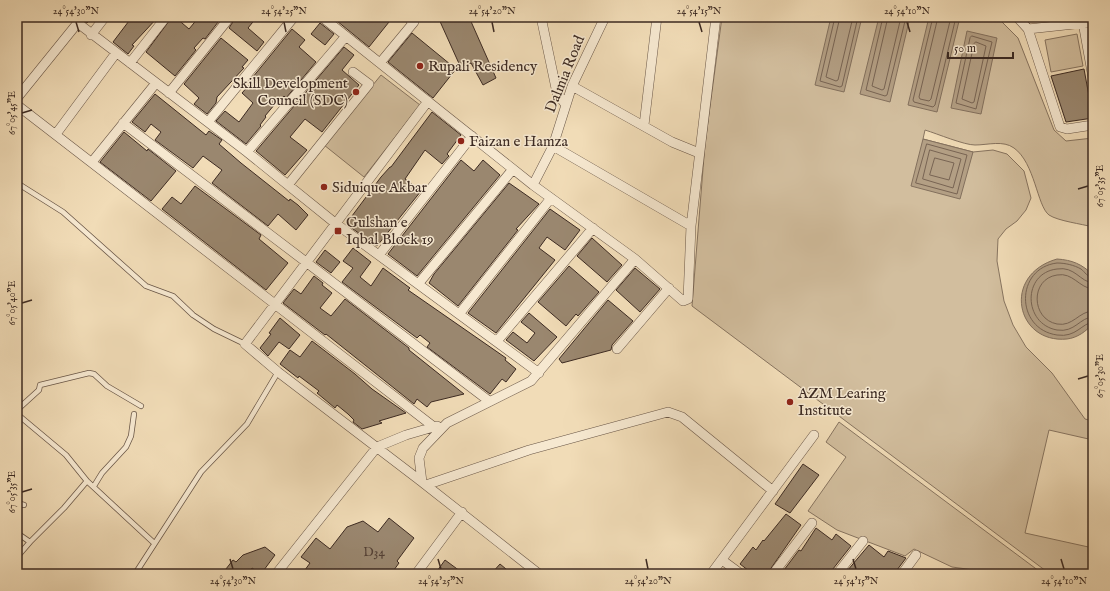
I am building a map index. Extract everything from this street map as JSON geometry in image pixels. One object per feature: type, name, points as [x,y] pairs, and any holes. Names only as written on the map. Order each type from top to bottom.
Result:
[{"type":"street","points":[[91,34],[105,17]]},
{"type":"street","points":[[130,63],[166,17]]},
{"type":"street","points":[[169,93],[230,17]]},
{"type":"street","points":[[208,122],[294,17]]},
{"type":"street","points":[[322,17],[532,185],[635,259],[683,301],[688,299],[691,226],[716,17]]},
{"type":"street","points":[[380,63],[414,22],[407,17]]},
{"type":"street","points":[[541,17],[557,93],[566,105]]},
{"type":"street","name":"Dalmia Road","points":[[532,185],[553,146],[572,86],[605,17]]},
{"type":"street","points":[[644,125],[657,17]]},
{"type":"street","points":[[1017,17],[1028,29],[1060,127],[1067,129],[1093,125]]},
{"type":"street","points":[[1028,29],[1082,20],[1093,22]]},
{"type":"street","points":[[1082,20],[1093,78]]},
{"type":"street","points":[[17,98],[76,25],[79,24],[247,152],[335,223],[460,313],[539,373]]},
{"type":"street","points":[[247,152],[346,36]]},
{"type":"street","points":[[56,134],[116,53]]},
{"type":"street","points":[[288,185],[369,84],[353,72]]},
{"type":"street","points":[[92,162],[156,83]]},
{"type":"street","points":[[572,86],[672,142],[699,153]]},
{"type":"street","points":[[428,101],[245,344],[278,372],[462,512],[539,574]]},
{"type":"street","points":[[17,105],[434,426]]},
{"type":"street","points":[[123,123],[489,401]]},
{"type":"street","points":[[379,255],[472,136]]},
{"type":"street","points":[[553,146],[691,226]]},
{"type":"street","points":[[419,283],[513,169]]},
{"type":"street","points":[[460,313],[551,198]]},
{"type":"street","points":[[497,341],[593,228]]},
{"type":"street","points":[[276,574],[377,447],[406,435],[448,423],[531,381],[635,259]]},
{"type":"street","points":[[617,349],[668,288]]},
{"type":"street","points":[[424,483],[529,450],[668,412],[682,417],[773,491]]},
{"type":"street","points":[[424,483],[419,458],[423,448],[448,423]]},
{"type":"street","points":[[711,574],[814,435]]},
{"type":"street","points":[[416,574],[462,512]]},
{"type":"street","points":[[773,574],[812,523]]},
{"type":"street","points":[[837,574],[863,541]]},
{"type":"street","points":[[902,574],[916,555]]},
{"type":"street","points":[[722,560],[741,574]]},
{"type":"lane","points":[[17,183],[63,212],[146,286],[173,296],[193,315],[214,329],[245,344]]},
{"type":"lane","points":[[135,574],[201,472],[247,424],[278,372]]},
{"type":"lane","points":[[17,410],[39,390],[40,385],[89,373],[94,374],[107,386],[141,406]]},
{"type":"lane","points":[[17,414],[66,455],[87,481],[154,543]]},
{"type":"lane","points":[[94,486],[102,473],[126,447],[131,436],[134,414]]},
{"type":"lane","points":[[17,557],[64,508],[87,481]]},
{"type":"lane","points":[[17,503],[24,505]]},
{"type":"lane","points":[[17,534],[30,542]]},
{"type":"shaded area","points":[[722,17],[997,17],[1018,38],[1054,130],[1066,141],[1093,138],[1093,227],[1064,221],[1049,215],[1041,203],[1027,164],[1014,148],[1005,144],[970,145],[925,130],[923,139],[973,152],[993,150],[1007,154],[1024,171],[1031,198],[1026,210],[998,239],[997,261],[1004,301],[1013,325],[1026,347],[1052,373],[1085,419],[1093,421],[1093,440],[1049,430],[1025,533],[1093,548],[1093,574],[1050,574],[692,306],[705,144]]},
{"type":"shaded area","points":[[1077,34],[1083,66],[1051,72],[1045,40]]},
{"type":"shaded area","points":[[381,75],[420,105],[364,177],[324,145]]},
{"type":"shaded area","points":[[839,422],[1043,574],[1003,574],[952,567],[914,549],[905,556],[837,530],[808,511],[846,457],[826,442]]},
{"type":"water","points":[[831,17],[862,17],[844,92],[815,85]]},
{"type":"water","points":[[879,17],[910,17],[890,102],[860,94]]},
{"type":"water","points":[[929,17],[960,17],[937,112],[908,105]]},
{"type":"water","points":[[967,31],[997,38],[981,114],[951,108]]},
{"type":"water","points":[[923,139],[973,152],[960,199],[911,186]]},
{"type":"water","points":[[1057,259],[1076,263],[1093,275],[1093,323],[1082,334],[1067,339],[1050,338],[1036,331],[1027,320],[1022,307],[1022,293],[1028,279],[1039,267]]},
{"type":"building","points":[[76,17],[93,17],[87,23]]},
{"type":"building","points":[[132,17],[158,17],[132,45],[134,46],[128,54],[113,42]]},
{"type":"building","points":[[172,17],[175,17],[189,29],[199,17],[222,17],[205,39],[203,38],[194,48],[196,50],[175,76],[146,52]]},
{"type":"building","points":[[236,17],[257,17],[248,28],[264,42],[257,51],[229,28]]},
{"type":"building","points":[[332,17],[393,17],[369,47]]},
{"type":"building","points":[[438,17],[469,17],[496,78],[483,85],[471,63],[461,68]]},
{"type":"building","points":[[320,23],[334,34],[325,45],[311,34]]},
{"type":"building","points":[[292,29],[305,40],[299,47],[316,62],[286,98],[284,96],[276,105],[275,104],[265,116],[266,117],[260,125],[261,126],[246,144],[216,121],[225,111],[239,122],[253,103],[242,93],[250,84],[248,83]]},
{"type":"building","name":"Rupali Residency","points":[[412,33],[456,69],[433,98],[388,62]]},
{"type":"building","points":[[221,38],[248,60],[242,67],[244,68],[217,97],[216,103],[207,114],[194,104],[199,98],[184,84]]},
{"type":"building","points":[[344,47],[354,55],[342,70],[359,85],[322,132],[305,119],[290,137],[307,150],[285,175],[256,151]]},
{"type":"building","points":[[1084,69],[1093,118],[1066,122],[1051,76]]},
{"type":"building","points":[[155,94],[206,135],[209,131],[222,140],[219,144],[241,163],[289,201],[290,199],[298,205],[308,215],[296,230],[278,214],[268,226],[212,183],[222,170],[203,156],[193,168],[155,140],[161,132],[151,124],[145,132],[132,122]]},
{"type":"building","points":[[432,112],[461,135],[447,154],[449,156],[442,164],[425,150],[405,179],[421,191],[377,246],[346,224]]},
{"type":"building","points":[[124,132],[147,151],[148,149],[176,171],[151,201],[100,162]]},
{"type":"building","points":[[461,160],[474,171],[483,160],[500,175],[417,276],[388,254]]},
{"type":"building","points":[[509,183],[539,204],[516,229],[518,230],[458,306],[429,283],[434,274]]},
{"type":"building","points":[[195,186],[261,235],[259,239],[288,263],[266,290],[162,209],[172,197],[181,204]]},
{"type":"building","points":[[550,209],[580,230],[565,250],[547,237],[539,248],[555,260],[496,333],[468,313]]},
{"type":"building","points":[[592,238],[622,265],[607,282],[577,256]]},
{"type":"building","points":[[353,248],[371,262],[360,277],[371,286],[383,268],[410,288],[408,290],[506,358],[505,360],[516,369],[506,382],[502,379],[490,394],[427,347],[430,343],[420,335],[417,338],[342,282],[353,268],[343,261]]},
{"type":"building","points":[[325,250],[340,262],[331,273],[316,262]]},
{"type":"building","points":[[569,266],[599,292],[578,316],[576,314],[566,326],[538,302]]},
{"type":"building","points":[[635,268],[660,289],[640,312],[616,290]]},
{"type":"building","points":[[314,276],[332,293],[320,308],[331,316],[345,299],[409,348],[409,350],[464,394],[431,402],[427,407],[417,399],[414,404],[326,334],[325,335],[283,303],[294,289],[301,294]]},
{"type":"building","points":[[608,300],[633,321],[612,345],[611,350],[562,363],[559,359]]},
{"type":"building","points":[[529,313],[557,337],[534,361],[506,340],[513,332],[527,343],[535,333],[521,322]]},
{"type":"building","points":[[280,318],[300,335],[289,349],[279,342],[268,356],[260,348],[271,334],[269,333]]},
{"type":"building","points":[[312,341],[372,389],[406,413],[379,421],[382,423],[362,429],[337,405],[335,408],[317,393],[319,391],[299,376],[298,378],[280,364],[290,350],[300,357]]},
{"type":"building","points":[[803,464],[819,475],[790,513],[775,504]]},
{"type":"building","points":[[786,514],[801,525],[767,574],[753,574],[740,564],[753,547],[756,550]]},
{"type":"building","points":[[389,518],[414,538],[397,561],[399,563],[391,574],[302,574],[310,563],[301,557],[316,538],[330,549],[347,527],[363,521],[378,532]]},
{"type":"building","points":[[816,528],[832,540],[836,534],[851,546],[829,574],[781,574],[799,550],[801,551]]},
{"type":"building","points":[[869,545],[884,557],[888,551],[906,558],[894,574],[851,574],[847,571]]},
{"type":"building","points":[[265,547],[275,555],[261,574],[252,568],[248,574],[222,574],[233,560],[236,562],[243,555]]},
{"type":"building","points":[[445,560],[464,574],[435,574]]},
{"type":"building","points":[[500,564],[512,574],[491,574]]},
{"type":"place","name":"Rupali Residency","points":[[420,66]]},
{"type":"place","name":"Skill Development Council (SDC)","points":[[356,92]]},
{"type":"place","name":"Faizan e Hamza","points":[[461,141]]},
{"type":"place","name":"Siduique Akbar","points":[[324,187]]},
{"type":"place","name":"Gulshan e Iqbal Block 19","points":[[338,231]]},
{"type":"place","name":"AZM Learing Institute","points":[[790,402]]}]
